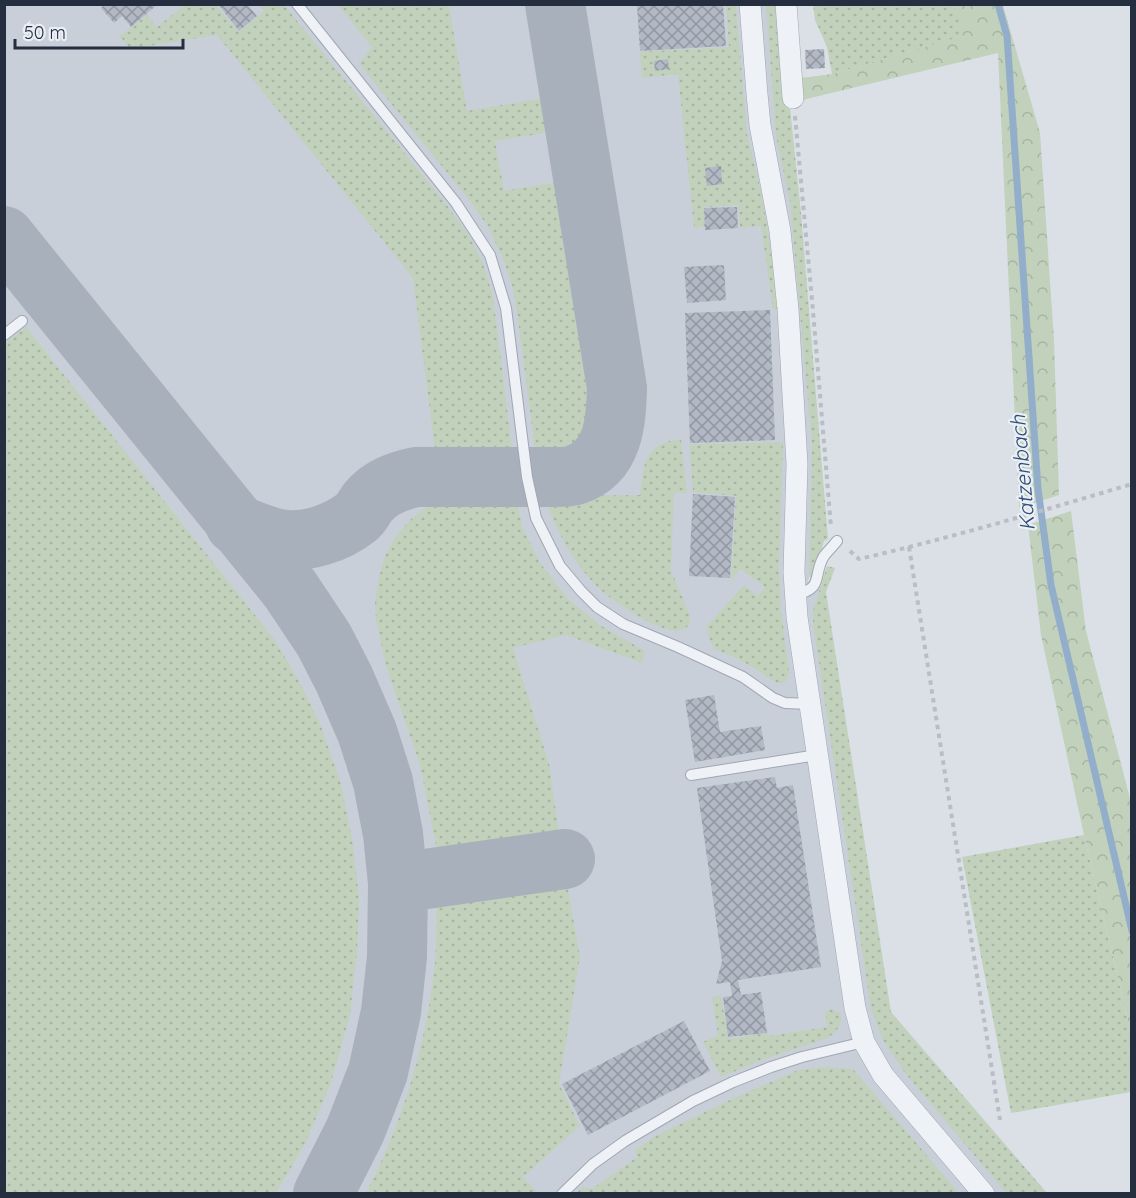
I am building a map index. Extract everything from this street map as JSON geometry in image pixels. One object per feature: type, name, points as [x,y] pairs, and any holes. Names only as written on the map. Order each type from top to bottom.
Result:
[{"type":"street","points":[[750,4],[760,125],[780,231],[788,309],[797,464],[795,595],[855,1008],[864,1042],[883,1075],[984,1194]]},
{"type":"street","points":[[786,4],[793,98]]},
{"type":"lane","points":[[297,4],[456,203],[490,255],[506,308],[527,477],[536,518],[560,566],[580,591],[597,607],[623,624],[734,673],[773,698],[785,703],[810,704]]},
{"type":"lane","points":[[4,335],[22,321]]},
{"type":"lane","points":[[795,595],[812,588],[824,557],[837,541]]},
{"type":"lane","points":[[691,775],[817,755]]},
{"type":"lane","points":[[562,1194],[601,1158],[633,1136],[693,1101],[771,1067],[864,1042]]},
{"type":"path","points":[[793,98],[831,526],[837,541],[859,559],[1033,513],[1131,484]]},
{"type":"path","points":[[909,547],[1000,1120]]},
{"type":"shaded area","points":[[5,5],[777,5],[823,539],[808,581],[820,585],[888,1016],[1040,1193],[5,1194]]},
{"type":"green space","points":[[185,5],[216,5],[239,32],[264,11],[260,5],[284,5],[446,204],[470,237],[483,264],[493,296],[513,457],[436,458],[413,278],[217,35],[130,49],[120,36],[147,15],[157,27]]},
{"type":"green space","points":[[338,5],[449,5],[467,111],[545,98],[551,132],[495,141],[504,191],[558,182],[586,380],[589,426],[569,447],[536,457],[517,312],[512,285],[503,259],[488,227],[471,202],[359,64],[372,47]]},
{"type":"green space","points":[[726,5],[736,5],[747,134],[762,196],[778,309],[773,309],[761,226],[740,228],[738,205],[704,207],[705,227],[694,228],[678,74],[642,78],[640,52],[729,47]]},
{"type":"green space","points":[[766,5],[782,5],[828,539],[824,541],[811,579],[809,575],[812,446],[790,202],[776,136]]},
{"type":"green space","points":[[813,5],[955,5],[964,36],[832,74],[827,47],[815,20]]},
{"type":"green space","points":[[955,5],[1003,5],[1040,133],[1054,340],[1059,495],[1019,508],[998,53],[802,100],[801,78],[832,74],[963,36]]},
{"type":"green space","points":[[26,327],[274,639],[319,721],[340,780],[353,844],[359,898],[357,952],[350,1015],[331,1083],[305,1144],[276,1193],[5,1193],[4,344]]},
{"type":"green space","points":[[681,439],[687,493],[674,493],[671,570],[690,616],[690,622],[686,628],[679,631],[659,627],[637,616],[618,604],[588,577],[566,546],[544,496],[640,495],[645,465],[653,450],[669,441]]},
{"type":"green space","points":[[783,442],[779,568],[781,611],[789,671],[786,681],[779,683],[734,657],[714,649],[707,632],[707,626],[744,585],[758,596],[765,587],[740,569],[731,581],[736,496],[693,492],[689,444]]},
{"type":"green space","points":[[516,499],[523,529],[541,564],[568,599],[600,625],[645,651],[642,663],[566,635],[513,648],[549,764],[561,846],[440,865],[420,765],[386,666],[376,620],[375,602],[379,577],[385,556],[394,539],[411,519],[436,500]]},
{"type":"green space","points":[[1071,511],[1086,631],[1131,802],[1131,1033],[1084,835],[1041,635],[1028,525]]},
{"type":"green space","points":[[827,566],[835,568],[826,592],[891,1012],[1047,1193],[1006,1193],[905,1073],[883,1040],[871,1009],[813,623],[813,611]]},
{"type":"green space","points":[[1084,835],[1131,1033],[1131,1092],[1011,1113],[962,857]]},
{"type":"green space","points":[[566,878],[580,957],[559,1084],[580,1126],[523,1177],[538,1193],[366,1193],[402,1110],[419,1052],[435,962],[437,898]]},
{"type":"green space","points":[[721,995],[728,1039],[768,1033],[769,1036],[827,1027],[825,1011],[831,1009],[840,1013],[840,1024],[828,1038],[762,1060],[721,1077],[703,1042],[718,1035],[712,997]]},
{"type":"green space","points":[[827,1067],[853,1069],[959,1193],[576,1193],[583,1187],[592,1189],[637,1157],[635,1150],[655,1136],[798,1070]]},
{"type":"building","points":[[105,4],[158,4],[131,27],[122,16],[114,23],[101,8]]},
{"type":"building","points":[[218,4],[247,4],[257,16],[239,31]]},
{"type":"building","points":[[637,5],[723,5],[726,46],[640,51]]},
{"type":"building","points":[[824,49],[825,68],[806,69],[805,50]]},
{"type":"building","points":[[668,59],[669,69],[655,71],[654,61]]},
{"type":"building","points":[[721,166],[722,184],[707,186],[705,168]]},
{"type":"building","points":[[737,207],[738,228],[705,230],[704,208]]},
{"type":"building","points":[[724,265],[726,300],[687,303],[684,267]]},
{"type":"building","points":[[770,310],[775,440],[690,443],[685,313]]},
{"type":"building","points":[[693,494],[735,497],[730,578],[689,576]]},
{"type":"building","points":[[714,695],[720,732],[761,726],[765,750],[695,762],[685,700]]},
{"type":"building","points":[[775,777],[777,788],[793,785],[821,967],[738,980],[741,995],[761,992],[767,1033],[728,1037],[723,997],[732,996],[730,982],[716,984],[722,961],[697,788]]},
{"type":"building","points":[[684,1021],[710,1071],[588,1135],[562,1084]]},
{"type":"waterway","name":"Katzenbach","points":[[998,4],[1007,36],[1038,489],[1051,585],[1132,931]]},
{"type":"taxiway","points":[[235,524],[279,539],[310,538],[349,523],[359,515],[378,492],[403,480],[416,477],[568,477],[588,469],[605,451],[614,427],[617,388],[555,4]]},
{"type":"taxiway","points":[[4,236],[290,589],[324,640],[367,732],[383,782],[393,834],[398,883],[397,957],[391,1012],[378,1072],[355,1131],[323,1194]]},
{"type":"taxiway","points":[[398,883],[565,859]]}]
